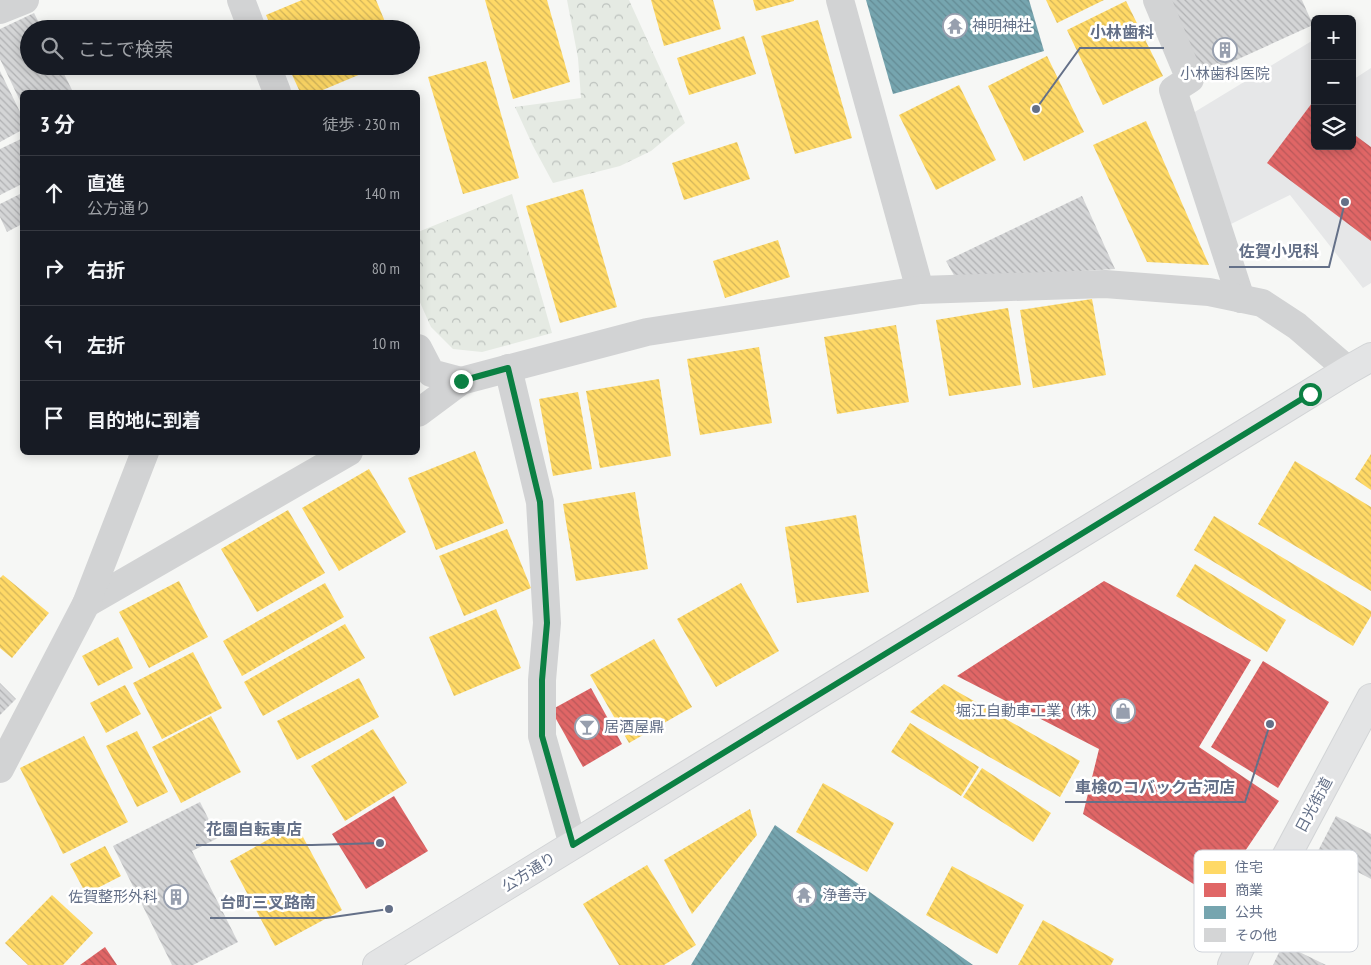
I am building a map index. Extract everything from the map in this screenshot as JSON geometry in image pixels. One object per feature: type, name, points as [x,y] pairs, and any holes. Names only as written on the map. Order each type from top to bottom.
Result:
[{"type":"street","points":[[0,10],[24,0]]},
{"type":"street","points":[[241,0],[249,20]]},
{"type":"street","points":[[840,0],[920,290]]},
{"type":"street","points":[[1157,0],[1190,79],[1173,90],[1241,298]]},
{"type":"street","points":[[270,75],[276,90]]},
{"type":"street","points":[[420,412],[461,381],[646,332],[920,290],[1105,284],[1209,292],[1262,303],[1359,364]]},
{"type":"street","points":[[420,352],[431,373],[461,381]]},
{"type":"street","name":"公方通り","points":[[377,965],[1359,364]]},
{"type":"street","points":[[508,368],[540,502],[547,623],[542,680],[542,736],[573,845]]},
{"type":"street","points":[[0,769],[86,604],[144,455]]},
{"type":"street","points":[[86,604],[344,455]]},
{"type":"street","name":"日光街道","points":[[1290,850],[1371,698]]},
{"type":"street","name":"日光街道","points":[[1232,965],[1238,952]]},
{"type":"shaded area","points":[[1311,41],[1311,150],[1356,150],[1356,78],[1371,68],[1371,283],[1363,288],[1290,195],[1229,225],[1193,113]]},
{"type":"green space","points":[[567,0],[629,0],[685,123],[651,151],[620,166],[553,183],[515,107],[581,98],[578,58]]},
{"type":"green space","points":[[512,194],[552,333],[482,352],[453,349],[431,327],[420,302],[420,231]]},
{"type":"building: 住宅","points":[[302,0],[376,0],[384,20],[268,20],[266,15]]},
{"type":"building: 住宅","points":[[485,0],[547,0],[570,82],[513,99]]},
{"type":"building: 住宅","points":[[651,0],[713,0],[721,29],[664,46]]},
{"type":"building: 住宅","points":[[753,0],[794,0],[794,1],[756,11]]},
{"type":"building: 住宅","points":[[1046,0],[1104,0],[1057,23]]},
{"type":"building: 住宅","points":[[1126,1],[1163,76],[1103,105],[1067,30]]},
{"type":"building: 住宅","points":[[818,20],[852,138],[795,154],[761,36]]},
{"type":"building: 住宅","points":[[744,36],[756,74],[689,95],[677,58]]},
{"type":"building: 住宅","points":[[1047,56],[1084,132],[1024,161],[988,86]]},
{"type":"building: 住宅","points":[[486,61],[519,178],[463,194],[428,77]]},
{"type":"building: 住宅","points":[[292,75],[359,75],[323,90],[299,90]]},
{"type":"building: 住宅","points":[[959,85],[996,160],[936,190],[899,115]]},
{"type":"building: 住宅","points":[[1146,121],[1209,265],[1147,262],[1093,145]]},
{"type":"building: 住宅","points":[[737,142],[750,179],[684,200],[672,163]]},
{"type":"building: 住宅","points":[[583,189],[617,307],[560,323],[526,206]]},
{"type":"building: 住宅","points":[[778,240],[790,277],[725,298],[713,261]]},
{"type":"building: 住宅","points":[[1092,299],[1106,375],[1033,388],[1020,310]]},
{"type":"building: 住宅","points":[[1008,308],[1021,385],[949,396],[936,320]]},
{"type":"building: 住宅","points":[[896,325],[909,402],[837,414],[824,337]]},
{"type":"building: 住宅","points":[[759,347],[772,423],[700,435],[687,359]]},
{"type":"building: 住宅","points":[[659,379],[671,456],[600,468],[586,391]]},
{"type":"building: 住宅","points":[[578,392],[592,469],[553,476],[539,399]]},
{"type":"building: 住宅","points":[[475,451],[504,523],[436,550],[408,478]]},
{"type":"building: 住宅","points":[[1371,454],[1371,490],[1355,479]]},
{"type":"building: 住宅","points":[[1295,461],[1371,507],[1371,591],[1258,524]]},
{"type":"building: 住宅","points":[[369,469],[406,532],[339,571],[302,508]]},
{"type":"building: 住宅","points":[[635,492],[648,569],[576,581],[563,504]]},
{"type":"building: 住宅","points":[[288,510],[325,573],[257,612],[221,549]]},
{"type":"building: 住宅","points":[[856,515],[869,592],[797,603],[785,527]]},
{"type":"building: 住宅","points":[[1214,516],[1371,611],[1371,616],[1353,646],[1194,550]]},
{"type":"building: 住宅","points":[[507,529],[531,588],[464,616],[439,556]]},
{"type":"building: 住宅","points":[[1195,564],[1286,620],[1267,652],[1176,596]]},
{"type":"building: 住宅","points":[[3,575],[49,613],[12,658],[0,648],[0,578]]},
{"type":"building: 住宅","points":[[179,581],[208,637],[149,668],[119,612]]},
{"type":"building: 住宅","points":[[325,583],[344,617],[242,676],[223,641]]},
{"type":"building: 住宅","points":[[741,583],[779,651],[716,687],[677,619]]},
{"type":"building: 住宅","points":[[496,609],[521,668],[454,696],[429,637]]},
{"type":"building: 住宅","points":[[345,624],[365,658],[263,716],[244,682]]},
{"type":"building: 住宅","points":[[118,637],[133,668],[98,686],[82,656]]},
{"type":"building: 住宅","points":[[654,639],[692,707],[629,743],[590,675]]},
{"type":"building: 住宅","points":[[193,652],[222,708],[162,739],[133,683]]},
{"type":"building: 住宅","points":[[359,678],[379,717],[297,760],[277,721]]},
{"type":"building: 住宅","points":[[944,684],[1080,761],[1060,797],[910,712]]},
{"type":"building: 住宅","points":[[125,685],[141,714],[106,733],[90,703]]},
{"type":"building: 住宅","points":[[211,716],[241,772],[181,803],[152,747]]},
{"type":"building: 住宅","points":[[910,723],[979,767],[961,796],[891,752]]},
{"type":"building: 住宅","points":[[373,729],[407,783],[345,821],[311,766]]},
{"type":"building: 住宅","points":[[137,731],[168,792],[137,807],[106,746]]},
{"type":"building: 住宅","points":[[84,736],[128,822],[63,854],[20,768]]},
{"type":"building: 住宅","points":[[982,768],[1051,813],[1033,842],[963,797]]},
{"type":"building: 住宅","points":[[823,783],[894,823],[867,872],[796,832]]},
{"type":"building: 住宅","points":[[750,809],[757,835],[692,914],[664,860]]},
{"type":"building: 住宅","points":[[296,824],[342,910],[275,946],[230,861]]},
{"type":"building: 住宅","points":[[105,846],[121,876],[86,894],[70,864]]},
{"type":"building: 住宅","points":[[647,865],[696,945],[664,965],[619,965],[583,904]]},
{"type":"building: 住宅","points":[[952,866],[1024,905],[997,954],[926,915]]},
{"type":"building: 住宅","points":[[52,895],[93,933],[63,965],[28,965],[5,943]]},
{"type":"building: 住宅","points":[[1043,920],[1114,959],[1111,965],[1018,965]]},
{"type":"building: 商業","points":[[1311,104],[1311,150],[1356,150],[1356,136],[1371,147],[1371,241],[1267,163]]},
{"type":"building: 商業","name":"堀江自動車工業（株）","points":[[1104,581],[1251,660],[1199,747],[1279,801],[1246,850],[1194,850],[1194,884],[1083,814],[1099,749],[957,676]]},
{"type":"building: 商業","points":[[1263,661],[1329,702],[1278,788],[1211,747]]},
{"type":"building: 商業","name":"居酒屋鼎","points":[[591,688],[622,744],[583,767],[551,710]]},
{"type":"building: 商業","points":[[394,796],[428,851],[366,889],[332,834]]},
{"type":"building: 商業","points":[[105,947],[117,965],[80,965]]},
{"type":"building: 公共","name":"神明神社","points":[[866,0],[1029,0],[1044,51],[893,94]]},
{"type":"building: 公共","name":"浄善寺","points":[[775,825],[973,965],[691,965]]},
{"type":"building: その他","name":"小林歯科医院","points":[[1169,0],[1302,0],[1311,20],[1311,26],[1203,75]]},
{"type":"building: その他","points":[[34,13],[38,20],[20,20],[20,75],[64,75],[72,90],[20,90],[20,101],[0,59],[0,29]]},
{"type":"building: その他","points":[[0,71],[20,112],[20,131],[0,142]]},
{"type":"building: その他","points":[[20,139],[20,185],[0,195],[0,149]]},
{"type":"building: その他","points":[[20,194],[20,225],[7,232],[0,217],[0,204]]},
{"type":"building: その他","points":[[1082,196],[1115,269],[956,279],[946,261]]},
{"type":"building: その他","points":[[0,683],[16,699],[0,715]]},
{"type":"building: その他","name":"佐賀整形外科","points":[[200,802],[218,838],[192,851],[238,942],[193,965],[172,965],[113,846]]},
{"type":"building: その他","points":[[1336,816],[1371,834],[1371,879],[1358,872],[1358,850],[1319,850]]},
{"type":"building: その他","points":[[1279,952],[1299,952],[1326,965],[1273,965]]},
{"type":"place","name":"神明神社","points":[[955,26]]},
{"type":"place","name":"小林歯科医院","points":[[1225,50]]},
{"type":"place","name":"小林歯科","points":[[1036,109]]},
{"type":"place","name":"佐賀小児科","points":[[1345,202]]},
{"type":"place","name":"堀江自動車工業（株）","points":[[1123,711]]},
{"type":"place","name":"車検のコバック古河店","points":[[1270,724]]},
{"type":"place","name":"居酒屋鼎","points":[[587,727]]},
{"type":"place","name":"花園自転車店","points":[[380,843]]},
{"type":"place","name":"浄善寺","points":[[804,895]]},
{"type":"place","name":"佐賀整形外科","points":[[176,897]]},
{"type":"place","name":"台町三叉路南","points":[[389,909]]},
{"type":"route","points":[[461,381],[508,368],[540,502],[547,623],[542,680],[542,736],[573,845],[1310,394]]}]
